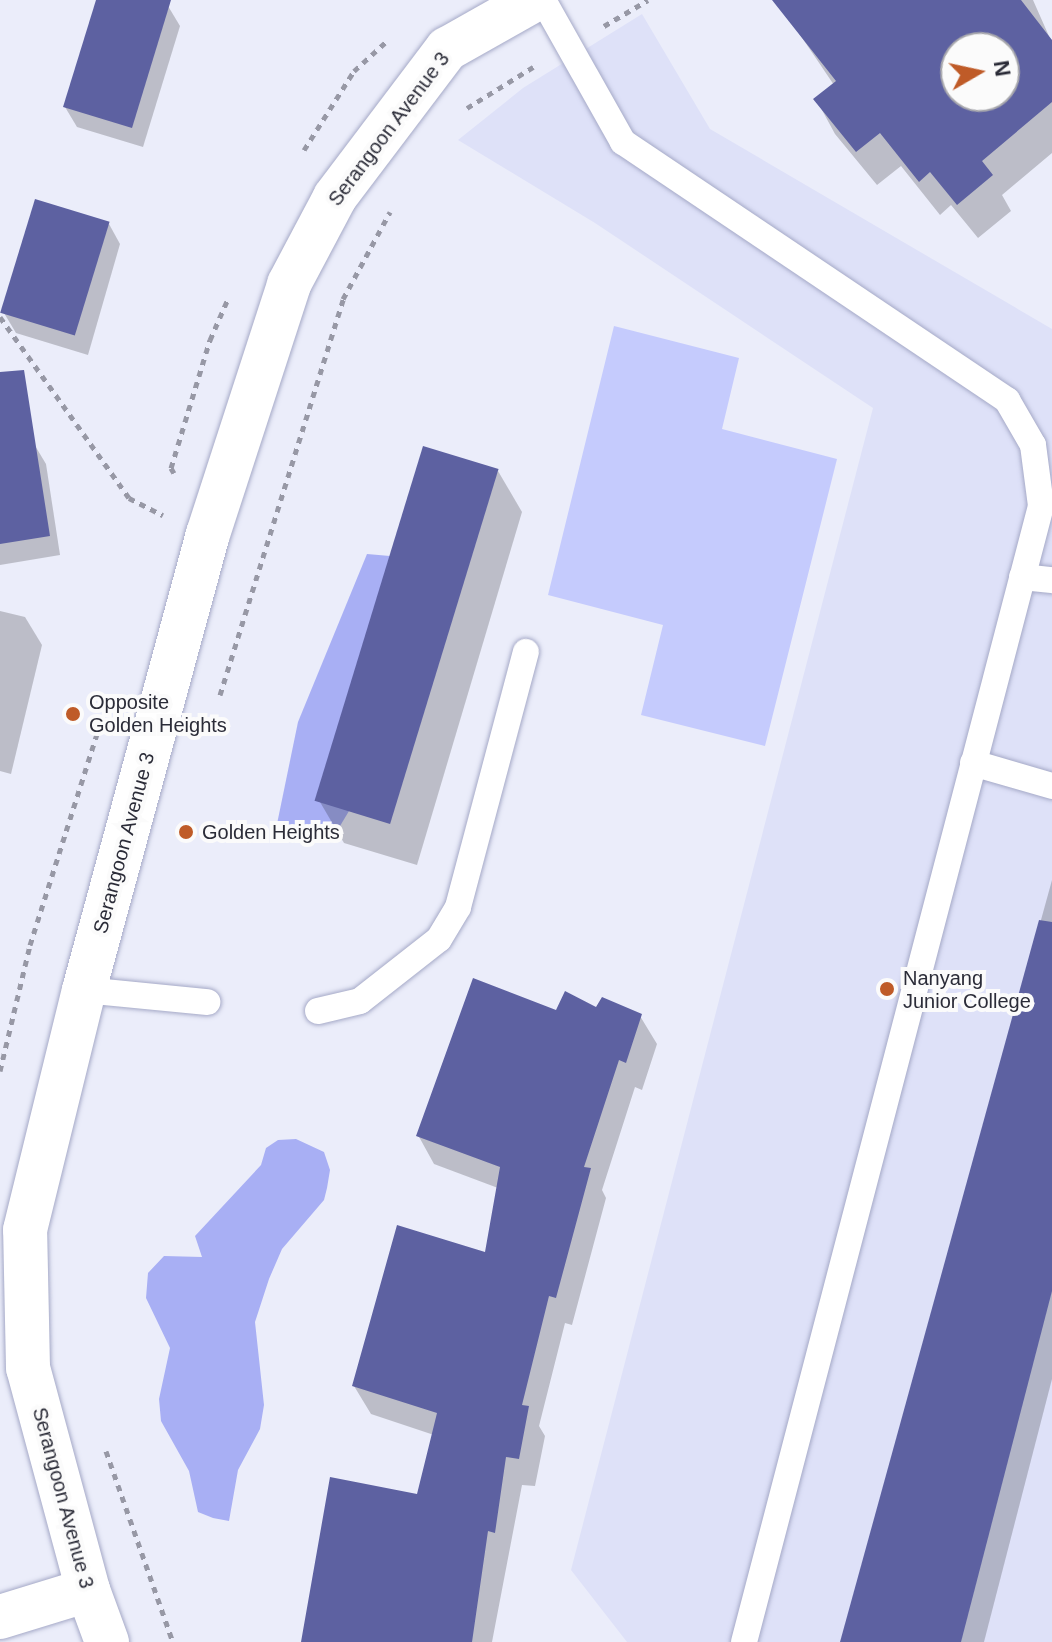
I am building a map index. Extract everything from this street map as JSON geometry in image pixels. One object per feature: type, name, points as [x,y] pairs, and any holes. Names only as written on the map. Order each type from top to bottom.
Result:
[{"type":"street","name":"Serangoon Avenue 3","points":[[107,1642],[88,1590],[28,1368],[25,1230],[84,990],[208,534],[289,284],[335,197],[447,49],[534,0]]},
{"type":"street","points":[[0,1617],[88,1590]]},
{"type":"lane","points":[[543,0],[623,142],[1007,400],[1043,446],[1041,506],[744,1642]]},
{"type":"lane","points":[[1022,577],[1052,580]]},
{"type":"lane","points":[[318,1011],[360,1001],[439,939],[458,907],[526,652]]},
{"type":"lane","points":[[973,763],[1052,786]]},
{"type":"lane","points":[[84,990],[207,1002]]},
{"type":"path","points":[[460,113],[638,3],[648,0]]},
{"type":"path","points":[[218,702],[343,299],[394,204]]},
{"type":"path","points":[[0,317],[129,498],[208,534]]},
{"type":"path","points":[[0,1071],[30,945],[106,708]]},
{"type":"path","points":[[102,1441],[173,1642]]},
{"type":"shaded area","name":"Nanyang Junior College","points":[[642,14],[710,129],[1052,329],[1052,1642],[627,1642],[571,1570],[873,408],[595,223],[458,140],[523,88]]},
{"type":"shaded area","points":[[614,326],[739,358],[722,429],[837,459],[765,746],[641,715],[663,625],[548,595]]},
{"type":"shaded area","points":[[367,554],[390,556],[349,811],[337,831],[277,824],[298,722]]},
{"type":"shaded area","points":[[296,1139],[324,1152],[330,1170],[327,1188],[324,1200],[282,1249],[269,1279],[255,1322],[264,1405],[260,1429],[238,1470],[229,1521],[213,1518],[198,1512],[189,1471],[161,1421],[159,1399],[170,1348],[146,1298],[148,1273],[164,1256],[202,1257],[195,1236],[261,1165],[266,1148],[278,1140]]},
{"type":"building","points":[[96,0],[171,0],[132,128],[63,107]]},
{"type":"building","points":[[772,0],[1021,0],[1052,40],[1052,102],[982,161],[993,175],[957,205],[930,172],[919,182],[880,133],[856,152],[813,99],[836,81]]},
{"type":"building","points":[[35,199],[110,222],[75,336],[0,313]]},
{"type":"building","points":[[24,370],[50,536],[0,544],[0,372]]},
{"type":"building","points":[[423,446],[499,469],[390,824],[315,801]]},
{"type":"building","points":[[1039,920],[1052,922],[1052,1291],[961,1642],[840,1642]]},
{"type":"building","points":[[473,978],[556,1010],[565,991],[596,1007],[602,997],[642,1014],[626,1063],[619,1060],[584,1167],[591,1168],[556,1298],[549,1296],[522,1405],[529,1406],[519,1459],[506,1457],[495,1533],[488,1531],[472,1642],[301,1642],[330,1477],[417,1494],[437,1413],[352,1386],[397,1225],[485,1252],[500,1167],[416,1136]]},
{"type":"place","name":"Opposite Golden Heights","points":[[73,714]]},
{"type":"place","name":"Golden Heights","points":[[186,832]]},
{"type":"place","name":"Nanyang Junior College","points":[[887,989]]}]
